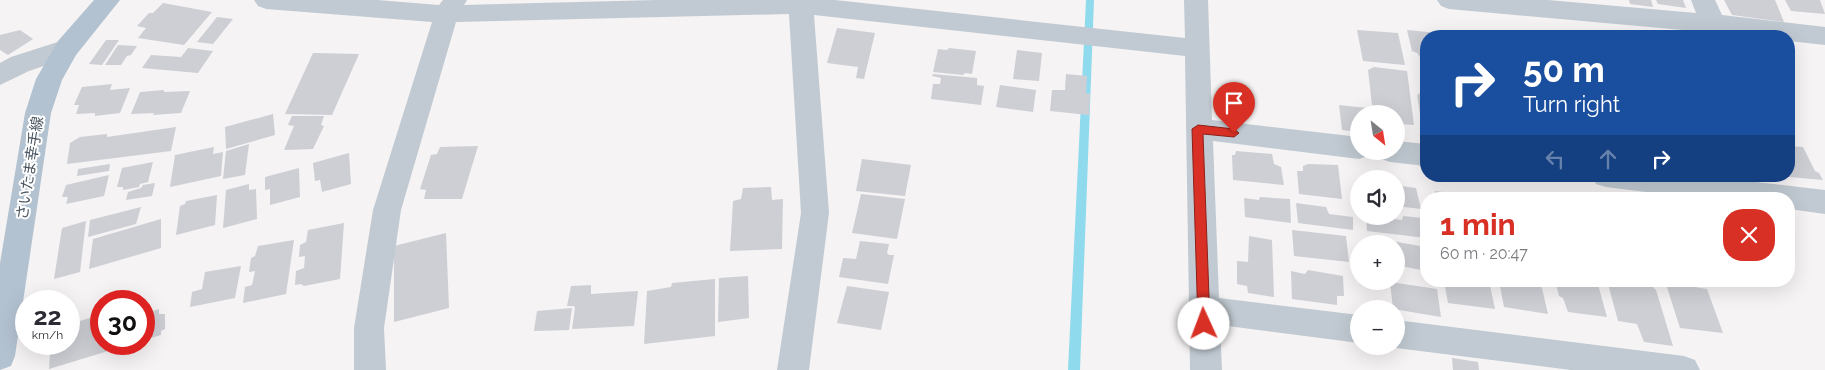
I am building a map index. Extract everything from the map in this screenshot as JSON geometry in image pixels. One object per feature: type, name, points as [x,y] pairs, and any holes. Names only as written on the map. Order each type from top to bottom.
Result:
[{"type":"main road","name":"さいたま幸手線","points":[[1,340],[38,113],[50,79],[67,48],[108,0]]},
{"type":"street","points":[[266,0],[450,7],[801,5],[1196,48]]},
{"type":"street","points":[[1196,0],[1206,370]]},
{"type":"street","points":[[1449,0],[1713,23],[1765,30]]},
{"type":"street","points":[[1703,0],[1713,23]]},
{"type":"street","points":[[793,370],[815,213],[801,5]]},
{"type":"street","points":[[370,370],[369,328],[387,210],[450,7]]},
{"type":"street","points":[[1795,34],[1824,38]]},
{"type":"street","points":[[0,75],[20,64],[67,48]]},
{"type":"street","points":[[1198,129],[1350,147]]},
{"type":"street","points":[[1405,153],[1420,155]]},
{"type":"street","points":[[1657,182],[1741,192]]},
{"type":"street","points":[[1795,198],[1825,202]]},
{"type":"street","points":[[1203,309],[1350,328]]},
{"type":"street","points":[[1405,335],[1684,370]]},
{"type":"building","points":[[1629,0],[1651,0],[1653,7],[1630,4]]},
{"type":"building","points":[[1656,0],[1683,0],[1686,8],[1658,4]]},
{"type":"building","points":[[1724,0],[1775,0],[1784,22],[1732,15]]},
{"type":"building","points":[[1785,0],[1820,0],[1825,14],[1791,11]]},
{"type":"building","points":[[163,3],[212,12],[184,45],[138,38],[146,28],[137,26],[149,13],[153,13]]},
{"type":"building","points":[[217,17],[233,19],[213,44],[197,42]]},
{"type":"building","points":[[837,28],[875,33],[864,79],[856,78],[858,67],[827,63]]},
{"type":"building","points":[[20,30],[33,39],[8,55],[0,50],[0,35]]},
{"type":"building","points":[[1357,30],[1398,33],[1405,65],[1363,61]]},
{"type":"building","points":[[1407,30],[1420,31],[1420,57],[1412,51]]},
{"type":"building","points":[[106,40],[119,40],[102,65],[89,64]]},
{"type":"building","points":[[118,45],[137,46],[121,65],[105,65]]},
{"type":"building","points":[[188,48],[213,51],[198,73],[142,68],[151,55],[181,57]]},
{"type":"building","points":[[949,48],[976,51],[972,74],[933,72],[938,49],[947,50]]},
{"type":"building","points":[[1017,50],[1042,53],[1039,81],[1013,79]]},
{"type":"building","points":[[313,53],[359,54],[332,115],[285,114]]},
{"type":"building","points":[[1374,67],[1407,71],[1414,125],[1405,124],[1405,105],[1372,105],[1368,70]]},
{"type":"building","points":[[933,74],[977,78],[977,85],[984,86],[981,105],[931,99],[933,84],[940,84],[941,78],[932,76]]},
{"type":"building","points":[[1066,74],[1087,76],[1086,93],[1090,94],[1089,115],[1050,111],[1052,90],[1065,90]]},
{"type":"building","points":[[112,84],[110,90],[130,88],[120,113],[95,116],[95,113],[76,114],[79,105],[74,105],[82,87]]},
{"type":"building","points":[[1000,85],[1036,90],[1033,112],[996,107]]},
{"type":"building","points":[[164,90],[164,92],[190,91],[181,113],[131,114],[140,92]]},
{"type":"building","points":[[1420,93],[1420,114],[1417,95]]},
{"type":"building","points":[[1339,105],[1350,106],[1350,131],[1342,130]]},
{"type":"building","points":[[273,114],[275,135],[226,149],[225,127]]},
{"type":"building","points":[[292,116],[324,116],[321,125],[324,126],[313,149],[284,150],[294,126],[288,125]]},
{"type":"building","points":[[176,127],[171,151],[67,164],[70,143],[80,137],[107,134],[107,137]]},
{"type":"building","points":[[249,144],[245,175],[223,179],[226,151]]},
{"type":"building","points":[[478,146],[462,199],[424,199],[426,190],[420,189],[431,155],[437,154],[440,147]]},
{"type":"building","points":[[1795,146],[1803,147],[1815,171],[1819,173],[1823,180],[1795,178]]},
{"type":"building","points":[[214,147],[213,154],[223,152],[221,176],[170,187],[175,155]]},
{"type":"building","points":[[1236,151],[1272,154],[1274,164],[1281,167],[1284,185],[1233,180],[1232,155],[1235,155]]},
{"type":"building","points":[[349,153],[351,184],[322,192],[320,180],[315,181],[313,163]]},
{"type":"building","points":[[862,159],[911,165],[905,196],[856,191]]},
{"type":"building","points":[[153,162],[148,182],[140,184],[139,187],[123,190],[123,187],[117,187],[122,168]]},
{"type":"building","points":[[110,164],[109,171],[77,176],[78,169]]},
{"type":"building","points":[[1308,164],[1338,165],[1342,199],[1299,194],[1297,171],[1303,171],[1303,166]]},
{"type":"building","points":[[299,168],[300,197],[270,205],[270,189],[265,190],[265,177]]},
{"type":"building","points":[[109,175],[104,196],[66,204],[68,197],[62,197],[66,185]]},
{"type":"building","points":[[155,183],[152,196],[126,200],[128,192],[141,188],[143,185]]},
{"type":"building","points":[[249,184],[249,190],[256,189],[257,219],[223,228],[226,190]]},
{"type":"building","points":[[771,187],[772,200],[783,199],[782,249],[730,251],[733,201],[741,199],[743,188]]},
{"type":"building","points":[[1405,187],[1416,188],[1420,209],[1405,207]]},
{"type":"building","points":[[861,194],[905,199],[897,239],[852,233]]},
{"type":"building","points":[[217,195],[215,225],[176,235],[180,206],[185,204],[186,201]]},
{"type":"building","points":[[1260,197],[1290,199],[1291,223],[1245,217],[1244,198],[1259,200]]},
{"type":"building","points":[[1296,203],[1326,207],[1329,214],[1350,217],[1350,225],[1353,225],[1353,230],[1298,223]]},
{"type":"building","points":[[141,207],[136,224],[88,237],[90,220]]},
{"type":"building","points":[[1405,216],[1420,218],[1420,237],[1367,231],[1367,225],[1405,225]]},
{"type":"building","points":[[161,219],[161,248],[89,269],[93,239]]},
{"type":"building","points":[[86,221],[80,272],[54,279],[62,228]]},
{"type":"building","points":[[344,223],[340,279],[304,286],[301,284],[295,285],[296,271],[304,268],[305,256],[299,257],[300,245],[306,242],[308,230]]},
{"type":"building","points":[[1292,230],[1346,236],[1349,262],[1294,256]]},
{"type":"building","points":[[446,233],[449,308],[394,322],[394,246]]},
{"type":"building","points":[[1249,236],[1272,240],[1274,297],[1248,293],[1247,286],[1237,284],[1237,261],[1248,262]]},
{"type":"building","points":[[294,240],[286,294],[243,303],[245,287],[252,285],[255,271],[249,272],[251,258],[255,256],[258,246]]},
{"type":"building","points":[[860,241],[889,244],[887,253],[894,255],[888,284],[839,277],[843,258],[856,259]]},
{"type":"building","points":[[1405,243],[1420,246],[1420,270],[1405,267]]},
{"type":"building","points":[[241,266],[235,298],[190,307],[192,292],[202,289],[205,272]]},
{"type":"building","points":[[1308,270],[1343,276],[1344,296],[1337,296],[1337,305],[1292,299],[1291,271],[1305,274]]},
{"type":"building","points":[[748,276],[749,318],[718,322],[719,278]]},
{"type":"building","points":[[715,279],[715,336],[644,344],[647,291],[671,287],[672,283]]},
{"type":"building","points":[[1405,284],[1437,289],[1441,317],[1405,311],[1405,300],[1392,300],[1391,290],[1405,290]]},
{"type":"building","points":[[591,285],[591,294],[638,291],[634,326],[572,329],[575,308],[574,306],[567,306],[571,286]]},
{"type":"building","points":[[847,286],[889,292],[881,330],[837,323]]},
{"type":"building","points":[[1445,287],[1490,287],[1495,309],[1448,303]]},
{"type":"building","points":[[1500,287],[1542,287],[1548,314],[1504,307]]},
{"type":"building","points":[[1557,287],[1599,287],[1607,317],[1568,312],[1563,298],[1559,296]]},
{"type":"building","points":[[1609,287],[1653,287],[1656,290],[1673,346],[1644,342],[1637,324],[1618,321]]},
{"type":"building","points":[[1667,287],[1707,289],[1723,333],[1680,328]]},
{"type":"building","points":[[572,308],[569,330],[534,331],[537,311]]},
{"type":"building","points":[[159,309],[159,314],[165,314],[165,329],[161,331],[161,335],[155,337],[155,310]]},
{"type":"building","points":[[90,318],[90,355],[95,355],[49,369],[50,355],[80,355],[80,321]]},
{"type":"building","points":[[1452,358],[1478,362],[1479,370],[1453,370]]},
{"type":"waterway","points":[[1074,370],[1090,0]]},
{"type":"route","points":[[1204,324],[1198,129],[1234,133]]}]
